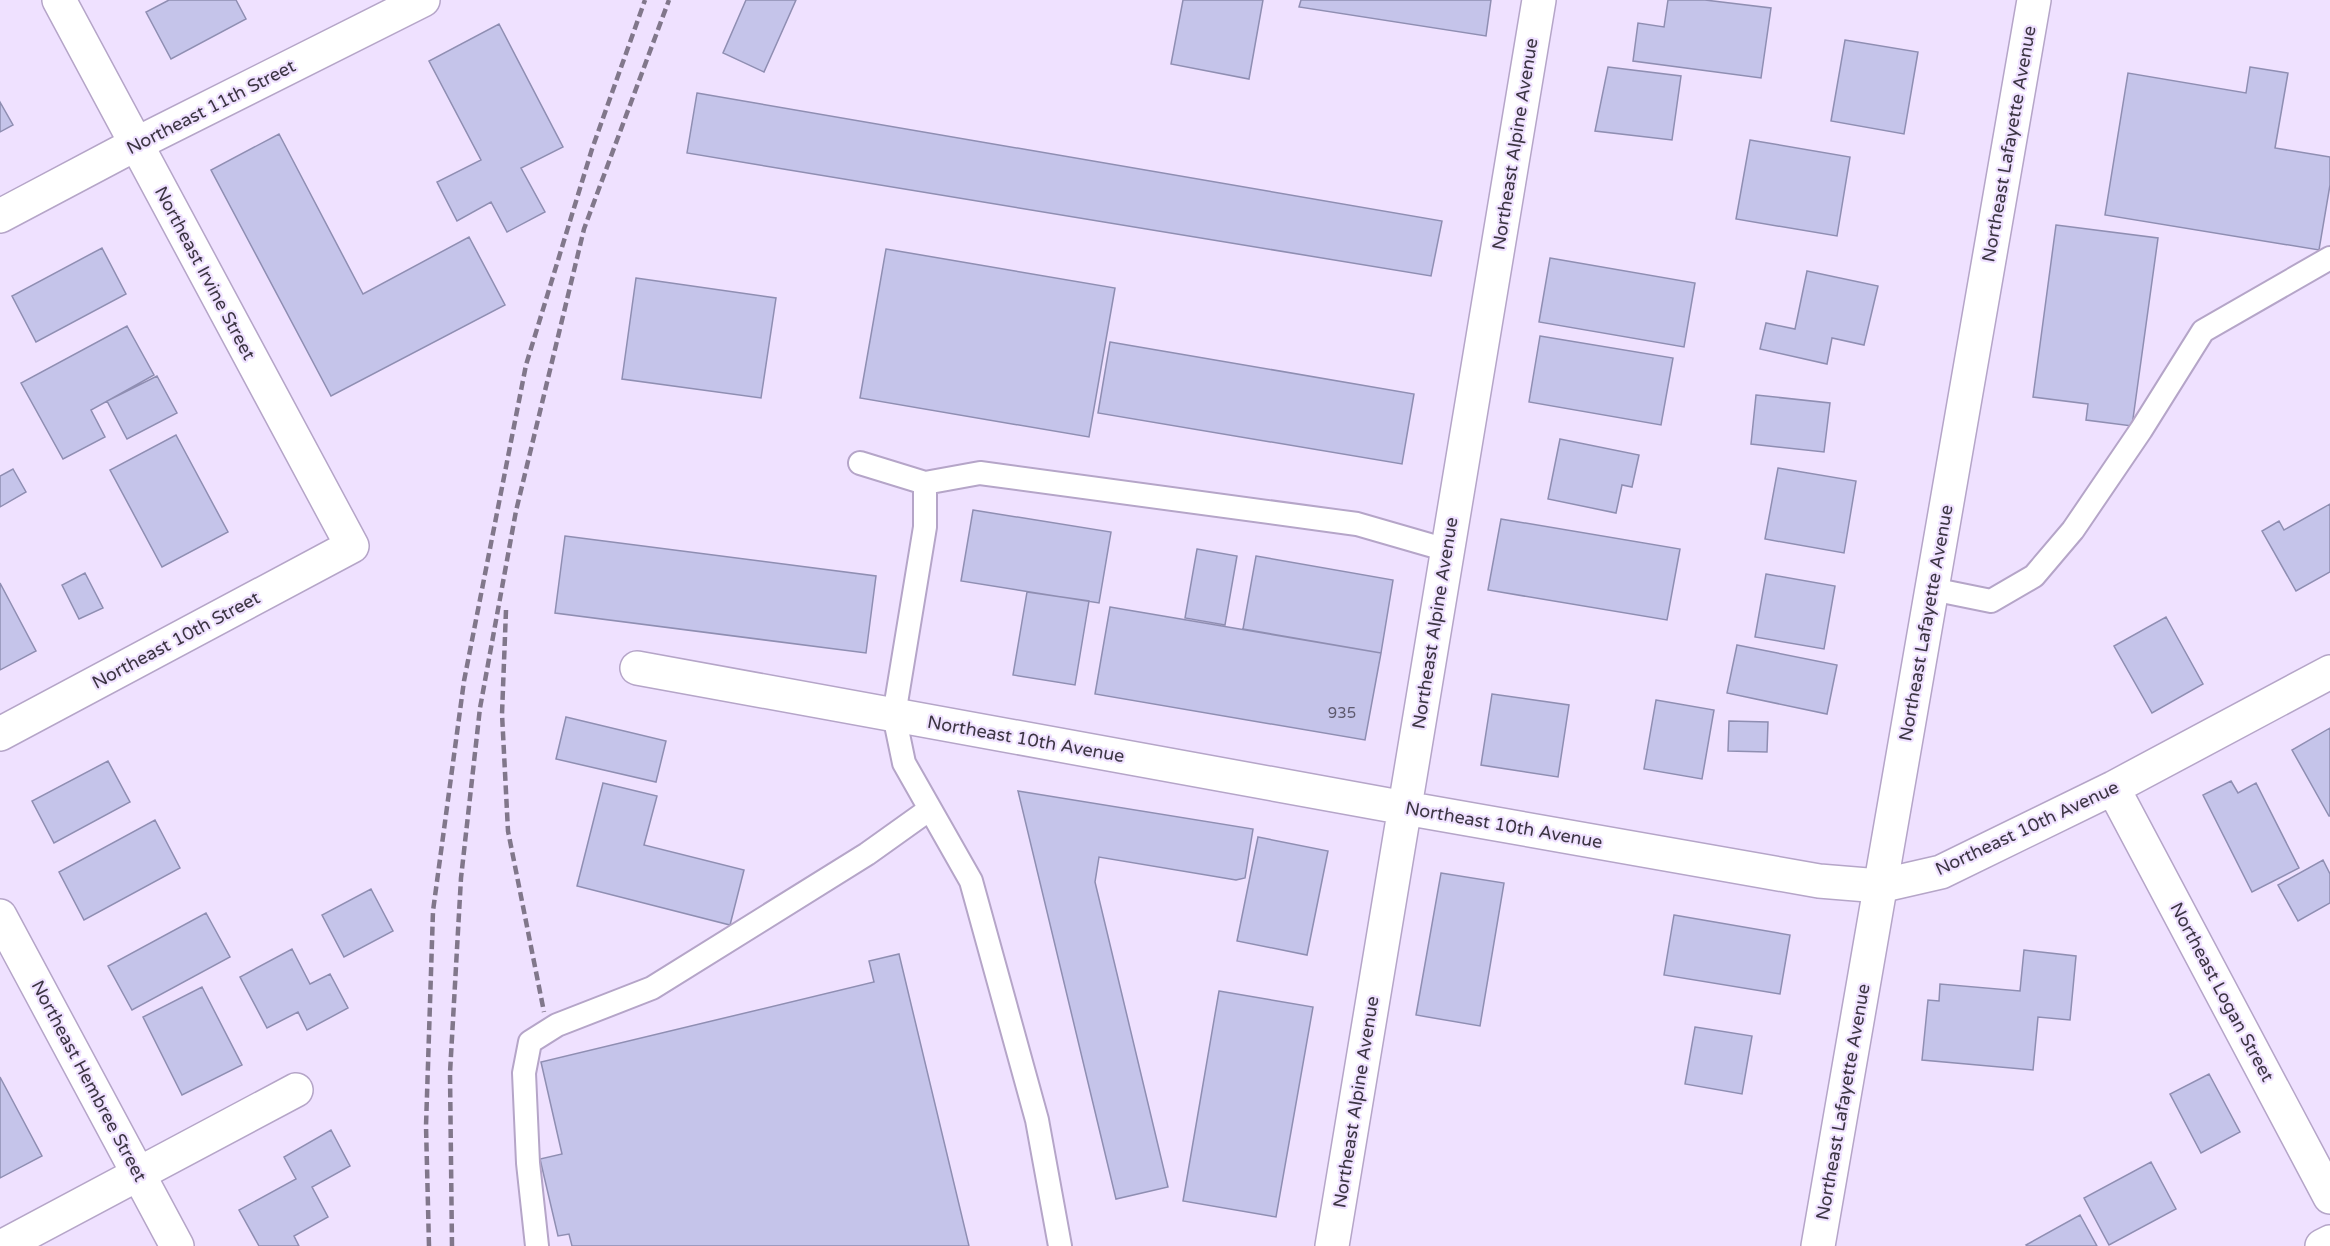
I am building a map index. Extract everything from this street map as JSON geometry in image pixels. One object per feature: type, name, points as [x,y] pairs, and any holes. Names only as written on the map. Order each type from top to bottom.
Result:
[{"type":"street","name":"Northeast Irvine Street","points":[[59,0],[352,546]]},
{"type":"street","name":"Northeast 11th Street","points":[[0,216],[135,144],[423,0]]},
{"type":"street","name":"Northeast Alpine Avenue","points":[[1341,1244],[1405,808],[1539,0]]},
{"type":"street","name":"Northeast Lafayette Avenue","points":[[1818,1246],[2034,0]]},
{"type":"street","name":"Northeast 10th Street","points":[[0,734],[352,546]]},
{"type":"street","name":"Northeast 10th Avenue","points":[[637,668],[1819,881],[1880,886],[1941,872],[2113,788],[2330,672]]},
{"type":"street","name":"Northeast Logan Street","points":[[2113,788],[2330,1197]]},
{"type":"street","name":"Northeast Hembree Street","points":[[0,916],[177,1246]]},
{"type":"street","points":[[3,1246],[296,1090]]},
{"type":"street","points":[[2322,1246],[2330,1242]]},
{"type":"lane","points":[[1932,589],[1991,601],[2034,576],[2073,530],[2141,430],[2203,330],[2330,258]]},
{"type":"lane","points":[[860,463],[925,483],[980,473],[1357,524],[1448,550]]},
{"type":"lane","points":[[925,483],[926,527],[894,715],[904,763],[971,881],[1037,1120],[1060,1246]]},
{"type":"lane","points":[[537,1246],[528,1163],[524,1073],[530,1042],[557,1025],[652,988],[867,855],[930,809]]},
{"type":"building","points":[[169,0],[236,0],[246,19],[171,59],[146,12]]},
{"type":"building","points":[[746,0],[796,0],[764,72],[723,53]]},
{"type":"building","points":[[1183,0],[1263,0],[1249,79],[1171,64]]},
{"type":"building","points":[[1301,0],[1491,0],[1486,36],[1299,7]]},
{"type":"building","points":[[1668,0],[1705,0],[1771,8],[1761,78],[1633,61],[1638,23],[1664,27]]},
{"type":"building","points":[[499,24],[563,147],[521,168],[545,212],[507,232],[491,202],[457,221],[437,182],[481,160],[429,61]]},
{"type":"building","points":[[1845,40],[1918,52],[1904,134],[1831,121]]},
{"type":"building","points":[[1608,67],[1681,76],[1672,140],[1595,131]]},
{"type":"building","points":[[2250,67],[2288,73],[2275,148],[2330,157],[2330,185],[2319,250],[2105,215],[2128,73],[2246,93]]},
{"type":"building","points":[[697,93],[1442,221],[1431,276],[687,153]]},
{"type":"building","points":[[0,102],[13,125],[0,132]]},
{"type":"building","points":[[279,134],[363,294],[469,237],[505,305],[331,396],[211,170]]},
{"type":"building","points":[[1750,140],[1850,157],[1837,236],[1736,219]]},
{"type":"building","points":[[2056,225],[2158,238],[2132,426],[2086,420],[2088,404],[2033,397]]},
{"type":"building","points":[[102,248],[126,294],[36,342],[12,296]]},
{"type":"building","points":[[886,249],[1115,288],[1089,437],[860,398]]},
{"type":"building","points":[[1550,258],[1695,283],[1684,347],[1539,322]]},
{"type":"building","points":[[1807,271],[1878,286],[1864,345],[1832,338],[1827,364],[1760,349],[1766,323],[1795,329]]},
{"type":"building","points":[[636,278],[776,298],[761,398],[622,379]]},
{"type":"building","points":[[127,326],[154,375],[91,410],[105,437],[63,459],[21,383]]},
{"type":"building","points":[[1540,336],[1673,358],[1661,425],[1529,402]]},
{"type":"building","points":[[1110,342],[1414,394],[1402,464],[1098,413]]},
{"type":"building","points":[[157,376],[177,413],[127,439],[107,401]]},
{"type":"building","points":[[1756,395],[1830,403],[1824,452],[1751,444]]},
{"type":"building","points":[[176,435],[228,532],[162,567],[110,470]]},
{"type":"building","points":[[1560,439],[1639,455],[1632,487],[1622,485],[1616,513],[1548,499]]},
{"type":"building","points":[[1778,468],[1856,481],[1844,553],[1765,539]]},
{"type":"building","points":[[13,469],[26,492],[0,507],[0,476]]},
{"type":"building","points":[[2330,504],[2330,572],[2296,591],[2262,531],[2279,521],[2284,530]]},
{"type":"building","points":[[973,510],[1111,532],[1099,603],[961,581]]},
{"type":"building","points":[[1501,519],[1680,549],[1667,620],[1488,590]]},
{"type":"building","points":[[565,536],[876,576],[866,653],[555,613]]},
{"type":"building","points":[[1197,549],[1237,556],[1225,625],[1185,618]]},
{"type":"building","points":[[1256,556],[1393,580],[1381,653],[1243,629]]},
{"type":"building","points":[[85,573],[103,608],[79,619],[62,585]]},
{"type":"building","points":[[1766,574],[1835,586],[1824,649],[1755,637]]},
{"type":"building","points":[[0,583],[36,651],[0,670]]},
{"type":"building","points":[[1027,592],[1089,601],[1075,685],[1013,675]]},
{"type":"building","points":[[1110,607],[1381,653],[1365,740],[1095,694]]},
{"type":"building","points":[[2166,617],[2203,684],[2152,713],[2114,646]]},
{"type":"building","points":[[1737,645],[1837,665],[1827,714],[1727,693]]},
{"type":"building","points":[[1492,694],[1569,705],[1558,777],[1481,765]]},
{"type":"building","points":[[1656,700],[1714,710],[1702,779],[1644,769]]},
{"type":"building","points":[[566,717],[666,741],[656,782],[556,759]]},
{"type":"building","points":[[1729,721],[1768,722],[1767,752],[1728,751]]},
{"type":"building","points":[[2330,728],[2330,816],[2329,816],[2292,750]]},
{"type":"building","points":[[108,761],[130,802],[54,843],[32,801]]},
{"type":"building","points":[[2231,781],[2238,793],[2256,783],[2299,868],[2252,892],[2203,795]]},
{"type":"building","points":[[603,783],[657,796],[644,845],[744,870],[730,925],[577,886]]},
{"type":"building","points":[[1018,791],[1253,829],[1245,878],[1236,880],[1099,857],[1095,882],[1168,1187],[1116,1199]]},
{"type":"building","points":[[155,820],[180,868],[84,920],[59,872]]},
{"type":"building","points":[[1258,837],[1328,851],[1307,955],[1237,941]]},
{"type":"building","points":[[2323,860],[2330,874],[2330,903],[2298,921],[2278,885]]},
{"type":"building","points":[[1441,873],[1504,883],[1480,1026],[1416,1015]]},
{"type":"building","points":[[371,889],[393,931],[344,957],[322,915]]},
{"type":"building","points":[[206,913],[230,957],[132,1010],[108,966]]},
{"type":"building","points":[[1674,915],[1790,935],[1780,994],[1664,975]]},
{"type":"building","points":[[292,949],[310,984],[330,974],[348,1008],[307,1030],[298,1012],[267,1028],[240,977]]},
{"type":"building","points":[[2024,950],[2076,956],[2070,1020],[2038,1017],[2033,1070],[1922,1060],[1928,1000],[1939,1001],[1940,984],[2020,991]]},
{"type":"building","points":[[899,954],[969,1246],[572,1246],[569,1234],[558,1236],[540,1159],[562,1154],[541,1062],[874,982],[869,961]]},
{"type":"building","points":[[202,987],[242,1065],[182,1095],[143,1017]]},
{"type":"building","points":[[1219,991],[1313,1007],[1276,1217],[1183,1201]]},
{"type":"building","points":[[1695,1027],[1752,1036],[1742,1094],[1685,1084]]},
{"type":"building","points":[[2209,1074],[2240,1132],[2201,1153],[2170,1094]]},
{"type":"building","points":[[0,1077],[42,1156],[0,1178]]},
{"type":"building","points":[[331,1130],[350,1166],[312,1187],[328,1217],[294,1236],[299,1246],[259,1246],[239,1210],[296,1179],[284,1157]]},
{"type":"building","points":[[2151,1162],[2176,1209],[2109,1245],[2084,1198]]},
{"type":"building","points":[[2080,1215],[2097,1246],[2026,1245]]},
{"type":"railway","points":[[429,1246],[426,1126],[433,911],[464,681],[526,365],[592,149],[645,0]]},
{"type":"railway","points":[[452,1246],[450,1073],[461,878],[480,708],[516,511],[584,229],[669,0]]},
{"type":"railway","points":[[506,610],[502,714],[508,831],[544,1012]]}]
